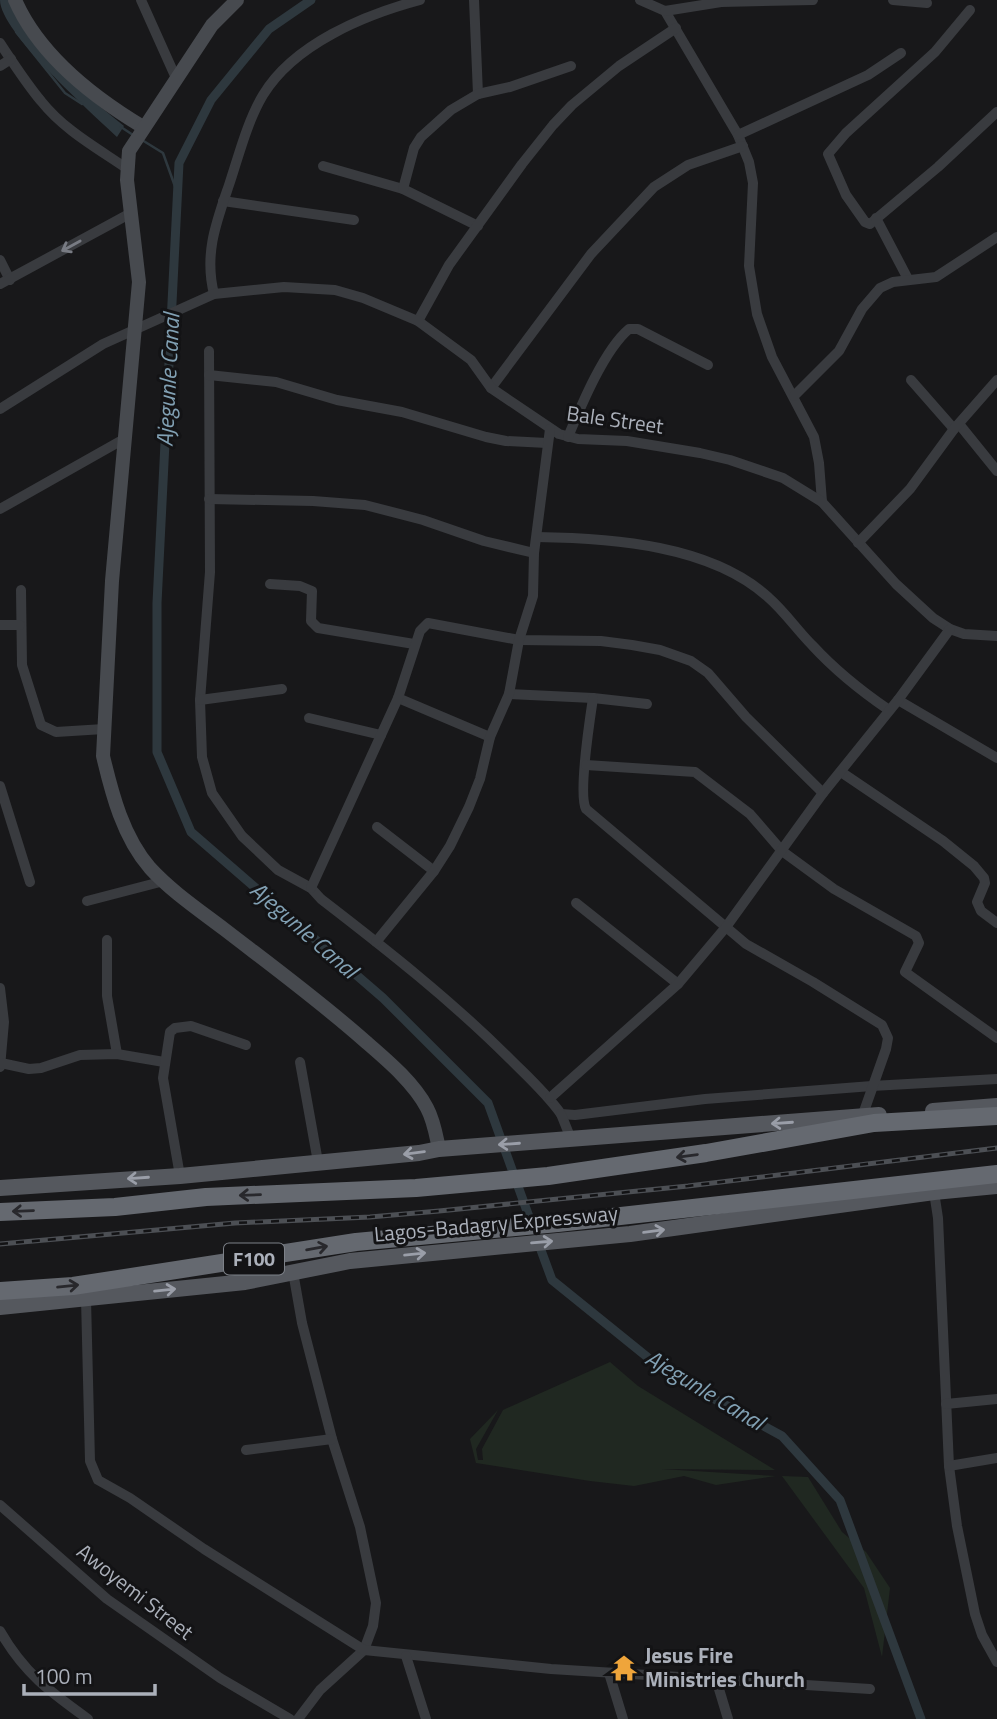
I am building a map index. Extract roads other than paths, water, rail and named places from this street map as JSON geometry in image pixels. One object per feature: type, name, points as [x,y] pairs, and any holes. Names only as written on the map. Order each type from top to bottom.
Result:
[{"type":"highway","name":"Lagos-Badagry Expressway","points":[[0,1212],[115,1207],[206,1197],[416,1188],[499,1181],[706,1153],[874,1123],[997,1116]]},
{"type":"highway","name":"Lagos-Badagry Expressway","points":[[0,1291],[73,1286],[356,1242],[558,1223],[997,1174]]},
{"type":"main road","points":[[0,1188],[180,1176],[439,1149],[997,1106]]},
{"type":"main road","name":"Lagos-Badagry Expressway","points":[[0,1307],[245,1282],[350,1261],[630,1234],[934,1192],[997,1186]]},
{"type":"street","points":[[15,0],[33,33],[67,69],[141,131]]},
{"type":"street","points":[[141,0],[176,78]]},
{"type":"street","points":[[237,0],[212,25],[129,151],[126,168],[138,266],[139,328],[124,439],[112,581],[103,755],[121,818],[149,866],[164,881],[338,1017],[392,1065],[426,1106],[434,1124],[439,1149]]},
{"type":"street","points":[[209,296],[209,265],[223,201],[253,116],[275,78],[308,49],[359,21],[420,0]]},
{"type":"street","points":[[474,0],[478,94]]},
{"type":"street","points":[[640,0],[665,11],[721,2],[813,0]]},
{"type":"street","points":[[893,0],[927,3]]},
{"type":"street","points":[[970,10],[935,52],[828,154],[846,195],[865,222],[870,223],[938,167],[997,112]]},
{"type":"street","points":[[665,11],[738,135],[749,162],[753,183],[750,266],[757,314],[772,357],[814,437],[822,502]]},
{"type":"street","points":[[418,321],[449,265],[522,164],[572,105],[619,66],[676,28]]},
{"type":"street","points":[[0,43],[41,102],[62,123],[126,168]]},
{"type":"street","points":[[738,135],[868,75],[901,53]]},
{"type":"street","points":[[0,66],[11,59]]},
{"type":"street","points":[[403,189],[411,155],[421,137],[451,110],[478,94],[510,88],[571,66]]},
{"type":"street","points":[[491,387],[591,254],[654,187],[688,165],[743,146]]},
{"type":"street","points":[[323,166],[403,189],[478,226]]},
{"type":"street","points":[[223,201],[355,220]]},
{"type":"street","points":[[0,260],[5,282],[131,213]]},
{"type":"street","points":[[876,218],[908,279]]},
{"type":"street","points":[[794,396],[839,351],[871,296],[880,288],[893,282],[925,279],[945,272],[997,237]]},
{"type":"street","name":"Bale Street","points":[[0,408],[80,356],[209,296],[284,287],[335,290],[363,298],[418,321],[471,360],[491,387],[550,429],[568,437],[638,442],[730,460],[783,478],[822,502],[915,604],[950,629],[964,634],[997,636]]},
{"type":"street","points":[[568,437],[587,391],[629,330],[638,329],[708,365]]},
{"type":"street","points":[[209,351],[210,572],[200,700],[202,757],[212,793],[230,822],[256,851],[278,870],[310,888],[458,1010],[550,1098],[561,1114],[571,1139]]},
{"type":"street","points":[[209,375],[276,382],[337,400],[402,412],[496,439],[547,443]]},
{"type":"street","points":[[911,380],[997,471]]},
{"type":"street","points":[[858,543],[909,489],[997,380]]},
{"type":"street","points":[[376,942],[434,871],[450,846],[480,779],[491,737],[509,694],[519,640],[533,596],[534,552],[550,429]]},
{"type":"street","points":[[0,509],[124,439]]},
{"type":"street","points":[[209,499],[365,505],[423,520],[484,541],[534,552]]},
{"type":"street","points":[[537,537],[638,543],[724,568],[767,596],[830,664],[859,690],[889,710]]},
{"type":"street","points":[[270,584],[300,586],[312,591],[311,621],[318,628],[414,645]]},
{"type":"street","points":[[21,590],[20,625],[24,676],[41,725],[56,732],[104,729]]},
{"type":"street","points":[[310,888],[398,698],[423,625],[433,622],[519,640],[611,642],[660,650],[691,661],[708,673],[746,717],[823,793]]},
{"type":"street","points":[[0,625],[20,625]]},
{"type":"street","points":[[550,1098],[678,984],[726,927],[823,793],[898,700],[950,629]]},
{"type":"street","points":[[200,700],[282,689]]},
{"type":"street","points":[[509,694],[647,704]]},
{"type":"street","points":[[398,698],[491,737]]},
{"type":"street","points":[[593,698],[583,804],[586,809],[746,944],[883,1025],[888,1038],[862,1117]]},
{"type":"street","points":[[898,700],[997,758]]},
{"type":"street","points":[[309,718],[382,735]]},
{"type":"street","points":[[586,765],[695,772],[750,814],[782,851],[834,888],[916,936],[919,943],[905,972],[997,1038]]},
{"type":"street","points":[[841,772],[943,841],[974,866],[985,883],[976,902],[997,923]]},
{"type":"street","points":[[0,786],[30,882]]},
{"type":"street","points":[[377,827],[434,871]]},
{"type":"street","points":[[87,901],[164,881]]},
{"type":"street","points":[[576,903],[678,984]]},
{"type":"street","points":[[107,940],[107,996],[117,1054]]},
{"type":"street","points":[[0,988],[4,1022],[1,1065],[41,1068],[80,1055],[117,1054],[164,1062]]},
{"type":"street","points":[[180,1176],[165,1093],[164,1062],[170,1032],[182,1026],[191,1026],[246,1045]]},
{"type":"street","points":[[300,1062],[318,1162]]},
{"type":"street","points":[[561,1114],[575,1115],[705,1099],[997,1079]]},
{"type":"street","points":[[934,1192],[938,1218],[949,1465],[957,1526],[975,1614],[982,1635],[997,1662]]},
{"type":"street","points":[[293,1272],[302,1324],[332,1439],[360,1527],[376,1603],[373,1626],[364,1650],[320,1690],[298,1719]]},
{"type":"street","points":[[86,1299],[90,1461],[98,1480],[364,1650],[609,1673],[870,1689]]},
{"type":"street","points":[[946,1404],[997,1399]]},
{"type":"street","points":[[246,1450],[332,1439]]},
{"type":"street","points":[[949,1465],[997,1458]]},
{"type":"street","name":"Awoyemi Street","points":[[0,1504],[107,1599],[220,1678],[290,1719]]},
{"type":"street","points":[[0,1631],[14,1656],[32,1676],[88,1719]]},
{"type":"street","points":[[406,1656],[426,1719]]},
{"type":"street","points":[[609,1673],[622,1719]]},
{"type":"street","points":[[716,1679],[728,1719]]},
{"type":"waterway","name":"Ajegunle Canal","points":[[311,0],[269,29],[211,100],[179,163],[157,603],[157,752],[191,832],[383,998],[488,1103],[532,1225]]},
{"type":"waterway","points":[[16,32],[65,93],[82,104]]},
{"type":"waterway","points":[[121,127],[133,135]]},
{"type":"waterway","points":[[142,140],[163,153],[177,192]]},
{"type":"waterway","name":"Ajegunle Canal","points":[[538,1242],[552,1280],[667,1373],[782,1436],[840,1500],[921,1719]]},
{"type":"railway","points":[[0,1244],[235,1223],[439,1211],[688,1186],[997,1148]]},
{"type":"place","name":"Jesus Fire Ministries Church","points":[[624,1668]]}]
